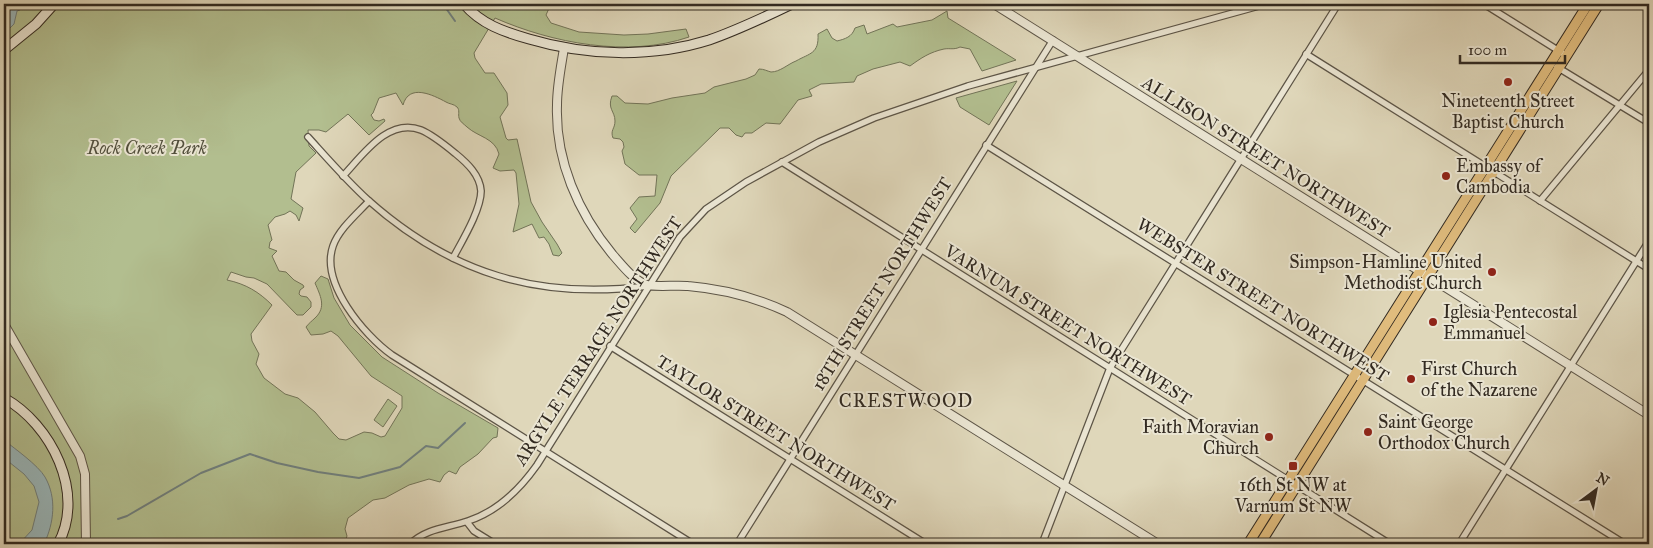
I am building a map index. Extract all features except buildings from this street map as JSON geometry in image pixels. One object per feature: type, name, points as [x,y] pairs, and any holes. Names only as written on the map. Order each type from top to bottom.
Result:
[{"type":"main road","points":[[4,50],[36,24],[54,4]]},
{"type":"main road","points":[[464,4],[479,18],[495,28],[515,35],[564,48],[626,52],[684,46],[708,40],[737,30],[792,4]]},
{"type":"main road","points":[[1260,544],[1297,486],[1420,272],[1588,4]]},
{"type":"main road","points":[[1248,544],[1288,481],[1428,277],[1599,4]]},
{"type":"main road","points":[[4,398],[26,412],[38,426],[52,446],[58,461],[66,493],[68,516],[64,532],[58,544]]},
{"type":"street","name":"ALLISON STREET NORTHWEST","points":[[994,4],[1649,415]]},
{"type":"street","name":"ARGYLE TERRACE NORTHWEST","points":[[410,544],[431,530],[467,522],[489,511],[512,494],[527,478],[546,451],[680,236],[699,215],[716,201],[746,182],[825,139],[874,118],[968,86],[1266,4]]},
{"type":"street","points":[[1042,544],[1110,368],[1338,4]]},
{"type":"street","points":[[1484,4],[1566,56]]},
{"type":"street","name":"18TH STREET NORTHWEST","points":[[737,544],[1053,40]]},
{"type":"street","points":[[564,48],[558,80],[557,114],[561,147],[569,179],[583,212],[599,238],[635,278],[648,286]]},
{"type":"street","points":[[1306,54],[1649,269]]},
{"type":"street","points":[[1551,62],[1649,123]]},
{"type":"street","points":[[1540,201],[1649,70]]},
{"type":"street","points":[[343,176],[380,139],[398,129],[406,127],[421,130],[446,147],[471,168],[478,178],[481,191],[477,210],[454,258]]},
{"type":"street","points":[[308,137],[343,176],[369,201],[408,231],[474,268],[504,278],[550,288],[599,290],[674,285],[708,288],[754,298],[787,312],[1158,544]]},
{"type":"street","name":"WEBSTER STREET NORTHWEST","points":[[986,146],[1625,544]]},
{"type":"street","name":"VARNUM STREET NORTHWEST","points":[[782,162],[1390,544]]},
{"type":"street","points":[[369,201],[339,234],[331,252],[332,268],[344,302],[367,334],[389,352],[693,544]]},
{"type":"street","points":[[1459,544],[1649,240]]},
{"type":"street","points":[[4,324],[80,456],[85,474],[86,544]]},
{"type":"street","name":"TAYLOR STREET NORTHWEST","points":[[610,346],[926,544]]},
{"type":"street","points":[[467,522],[474,531],[495,544]]},
{"type":"green space","name":"Rock Creek Park","points":[[4,4],[551,4],[546,15],[551,23],[579,32],[624,35],[686,29],[689,37],[641,46],[590,45],[565,41],[517,27],[495,18],[474,53],[475,58],[485,73],[494,73],[507,93],[508,105],[500,117],[506,138],[508,140],[517,139],[531,202],[562,253],[559,256],[553,255],[549,244],[544,237],[539,238],[532,224],[513,232],[519,204],[516,173],[514,170],[500,171],[493,168],[499,154],[497,149],[490,141],[461,122],[457,107],[435,96],[422,93],[410,94],[403,105],[396,93],[379,98],[371,115],[374,120],[384,119],[385,121],[369,135],[348,114],[326,132],[308,130],[309,146],[316,153],[296,172],[291,199],[303,208],[299,221],[296,215],[290,211],[275,217],[268,225],[272,240],[269,248],[277,251],[272,256],[279,271],[286,272],[303,285],[304,287],[300,290],[299,294],[307,297],[311,302],[311,307],[303,315],[297,315],[267,284],[254,278],[231,272],[227,280],[252,289],[272,305],[251,334],[252,341],[259,354],[256,364],[264,378],[285,394],[298,398],[315,412],[339,439],[346,440],[364,432],[381,437],[385,436],[402,408],[402,396],[371,376],[338,336],[331,331],[311,335],[306,327],[321,310],[322,305],[315,283],[321,276],[328,279],[334,298],[350,325],[382,357],[498,428],[497,437],[493,438],[478,454],[460,467],[456,474],[449,471],[440,482],[429,479],[409,485],[385,498],[373,500],[348,518],[345,529],[347,536],[344,544],[4,544]]},
{"type":"green space","points":[[947,11],[948,18],[1016,60],[982,71],[970,49],[960,47],[934,52],[910,66],[900,62],[873,69],[857,76],[854,82],[821,84],[809,90],[812,96],[798,100],[780,124],[766,123],[752,133],[745,133],[742,137],[736,135],[729,128],[720,128],[671,176],[660,203],[635,233],[630,228],[637,219],[630,208],[639,197],[655,196],[657,175],[639,175],[625,164],[622,151],[624,147],[623,142],[620,139],[613,138],[612,135],[615,118],[610,104],[612,96],[617,96],[625,103],[648,104],[705,93],[714,87],[755,75],[759,69],[774,72],[781,69],[813,52],[817,46],[818,34],[827,29],[832,38],[837,41],[848,37],[855,28],[864,25],[867,34],[893,24],[897,27],[932,20]]},
{"type":"green space","points":[[1017,81],[989,125],[960,107],[956,98]]},
{"type":"green space","points":[[388,399],[397,406],[383,427],[374,420]]},
{"type":"water","points":[[4,4],[21,4],[14,24],[4,34]]},
{"type":"water","points":[[4,440],[42,472],[49,485],[53,510],[50,528],[44,544],[19,544],[32,530],[39,502],[34,486],[24,474],[4,458]]},
{"type":"waterway","points":[[443,4],[455,21]]},
{"type":"waterway","points":[[118,519],[127,516],[201,473],[250,454],[277,463],[359,478],[400,467],[426,446],[438,448],[465,423]]},
{"type":"place","name":"Nineteenth Street Baptist Church","points":[[1508,82]]},
{"type":"place","name":"Embassy of Cambodia","points":[[1446,176]]},
{"type":"place","name":"Simpson-Hamline United Methodist Church","points":[[1492,272]]},
{"type":"place","name":"Iglesia Pentecostal Emmanuel","points":[[1433,322]]},
{"type":"place","name":"First Church of the Nazarene","points":[[1411,379]]},
{"type":"place","name":"Saint George Orthodox Church","points":[[1368,432]]},
{"type":"place","name":"Faith Moravian Church","points":[[1269,437]]},
{"type":"place","name":"16th St NW at Varnum St NW","points":[[1293,466]]},
{"type":"district","name":"CRESTWOOD","points":[[906,400]]}]
